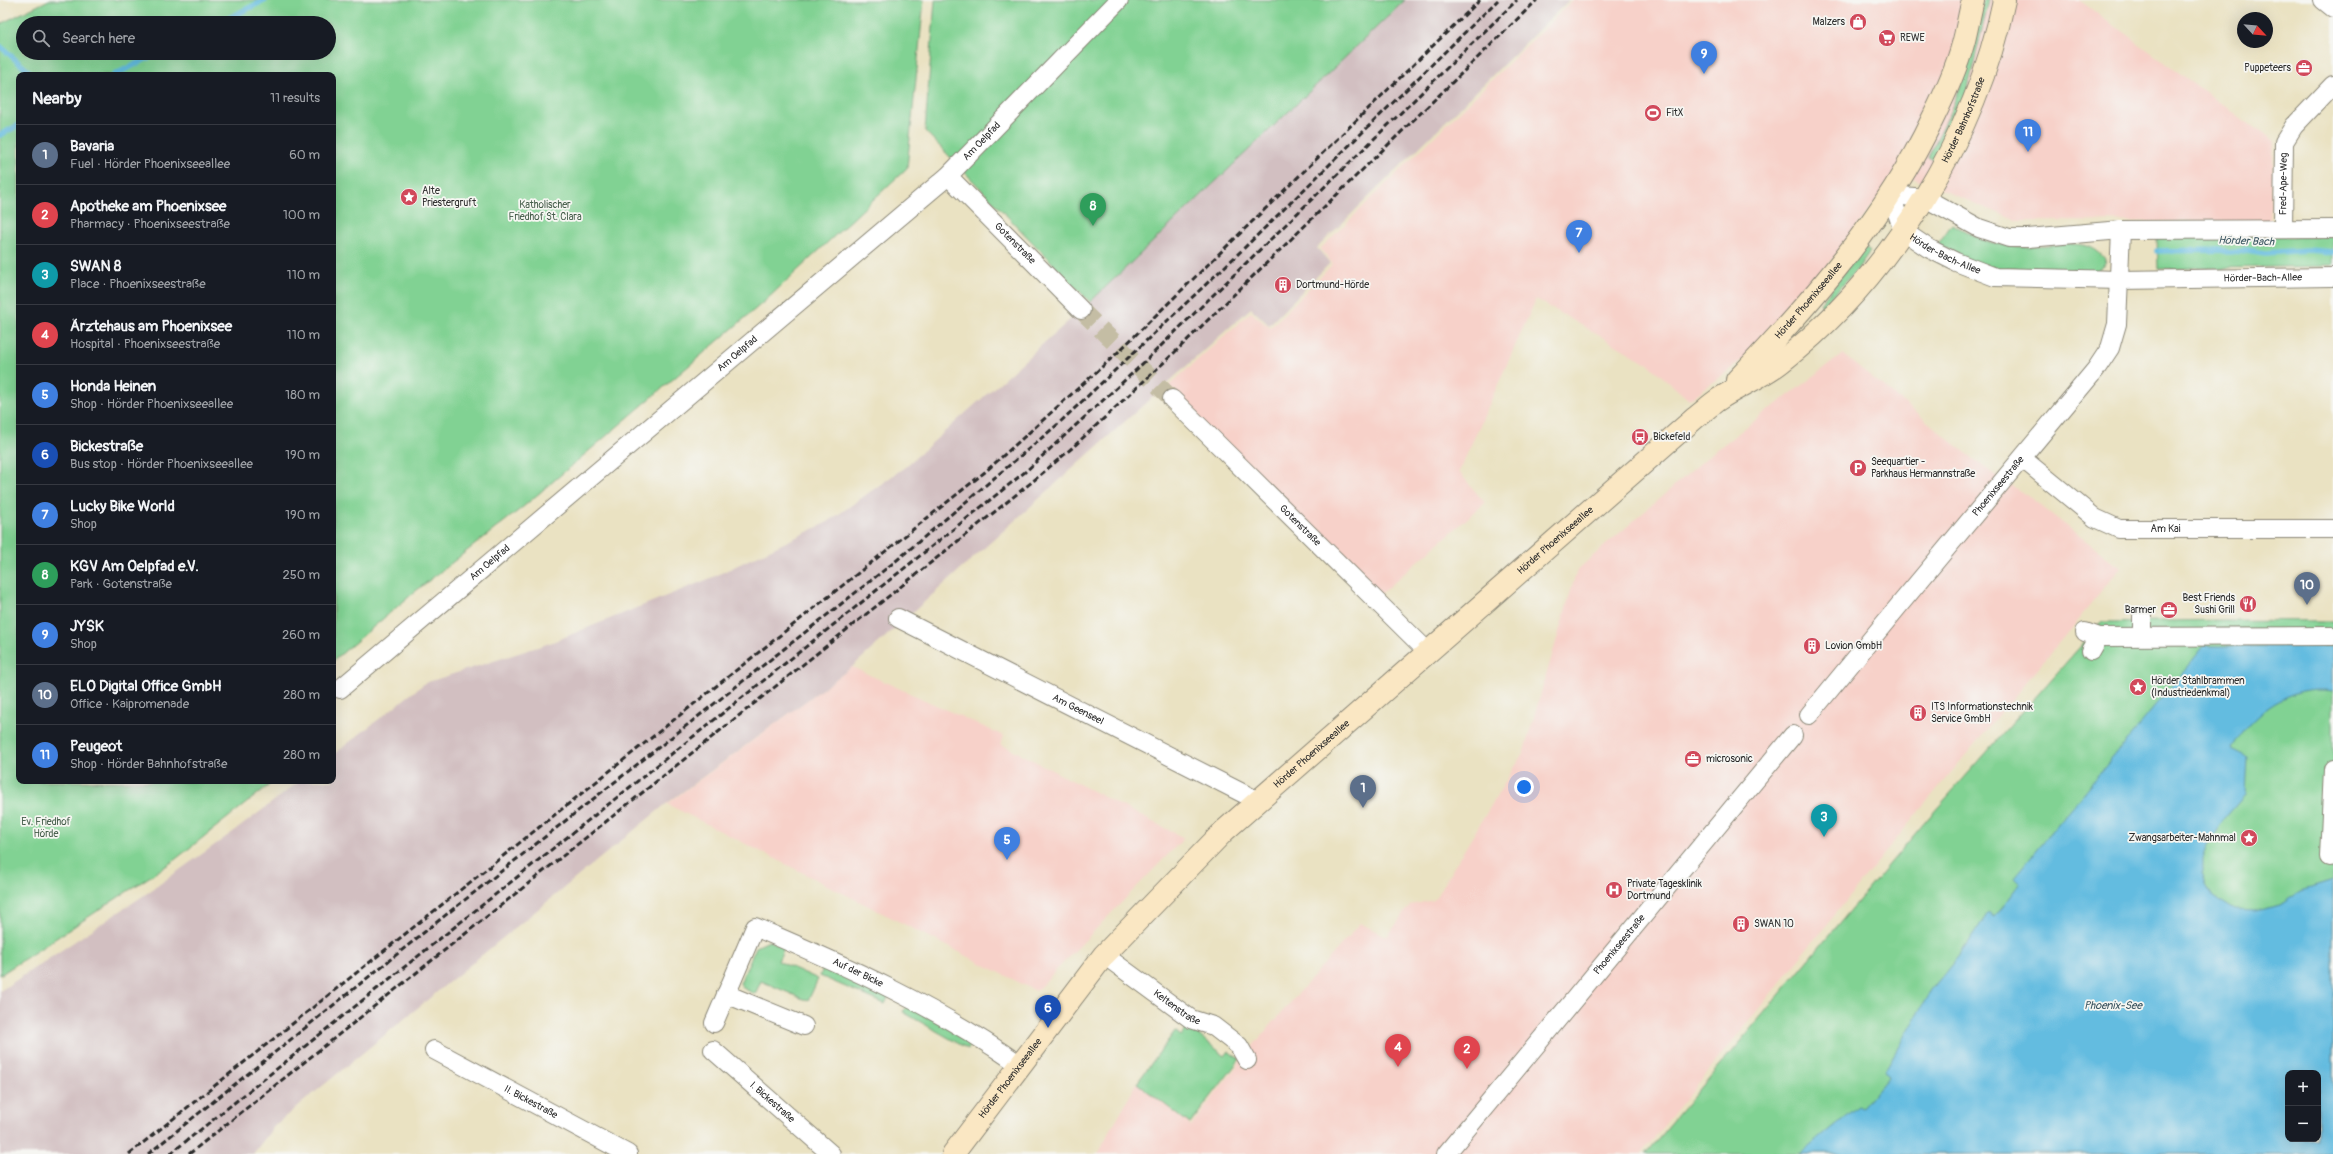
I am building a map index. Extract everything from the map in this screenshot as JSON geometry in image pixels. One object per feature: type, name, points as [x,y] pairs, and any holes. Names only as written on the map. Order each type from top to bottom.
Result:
[{"type":"main road","points":[[1891,195],[1915,157],[1942,99],[1963,45],[1973,0]]},
{"type":"main road","name":"Hörder Bahnhofstraße","points":[[1903,231],[1925,198],[1963,125],[1996,39],[2004,0]]},
{"type":"main road","name":"Hörder Phoenixseeallee","points":[[952,1154],[1104,955],[1224,831],[1648,458],[1718,400],[1798,315],[1862,237],[1891,195]]},
{"type":"main road","name":"Hörder Phoenixseeallee","points":[[1718,400],[1781,363],[1831,318],[1852,296],[1903,231]]},
{"type":"street","name":"Am Oelpfad","points":[[340,689],[948,176],[1119,0]]},
{"type":"street","points":[[2323,0],[2333,8]]},
{"type":"street","name":"Fred-Ape-Weg","points":[[2283,229],[2282,156],[2284,142],[2294,126],[2333,85]]},
{"type":"street","name":"Gotenstraße","points":[[948,176],[1081,310]]},
{"type":"street","points":[[1891,195],[1925,198],[1979,228],[2009,238],[2028,238],[2121,230],[2333,229]]},
{"type":"street","name":"Hörder-Bach-Allee","points":[[1891,195],[1903,231],[1928,248],[1956,262],[1995,278],[2120,280],[2333,277]]},
{"type":"street","name":"Phoenixseestraße","points":[[1809,715],[1901,603],[2023,459],[2096,369],[2110,348],[2117,324],[2121,230]]},
{"type":"street","name":"Gotenstraße","points":[[1172,399],[1427,651]]},
{"type":"street","name":"Am Kai","points":[[2023,459],[2095,518],[2119,529],[2333,530]]},
{"type":"street","points":[[2142,616],[2142,636]]},
{"type":"street","name":"Am Geenseel","points":[[898,618],[1258,801]]},
{"type":"street","points":[[2092,640],[2142,636],[2203,628],[2282,628],[2333,636]]},
{"type":"street","name":"Phoenixseestraße","points":[[1446,1154],[1794,735]]},
{"type":"street","points":[[2330,857],[2333,769]]},
{"type":"street","name":"Auf der Bicke","points":[[714,1023],[755,927],[833,960],[934,1010],[1020,1066]]},
{"type":"street","name":"Keltenstraße","points":[[1104,955],[1191,1019],[1213,1026],[1239,1046],[1247,1060]]},
{"type":"street","points":[[726,994],[804,1026]]},
{"type":"street","name":"II. Bickestraße","points":[[434,1050],[628,1154]]},
{"type":"street","name":"I. Bickestraße","points":[[713,1050],[831,1154]]},
{"type":"shaded area","points":[[1405,0],[1569,0],[1317,248],[1330,263],[1269,325],[1251,308],[852,667],[666,804],[275,1125],[253,1154],[0,1154],[0,991],[143,896],[240,827],[296,784],[336,784],[336,753],[425,683],[550,643],[711,578],[828,522],[905,467],[1081,310]]},
{"type":"shaded area","points":[[1573,0],[2079,0],[2274,142],[2270,222],[2018,221],[1898,172],[1807,293],[1753,352],[1689,400],[1647,363],[1536,299],[1459,472],[1485,503],[1377,597],[1165,389],[1251,312],[1270,328],[1333,264],[1320,249]]},
{"type":"shaded area","points":[[1843,354],[1985,468],[2032,499],[2121,568],[1919,811],[1641,1154],[1097,1154],[1137,1083],[1191,1126],[1250,1049],[1360,923],[1387,937],[1410,905],[1434,900],[1524,751],[1577,570],[1712,453]]},
{"type":"shaded area","points":[[852,667],[1004,736],[1001,744],[1184,838],[1036,991],[667,804]]},
{"type":"green space","name":"Katholischer Friedhof St. Clara","points":[[49,0],[924,0],[907,168],[766,300],[523,507],[417,590],[336,658],[336,72],[16,72],[16,784],[270,784],[172,862],[0,975],[0,24],[16,16],[16,60],[336,60],[336,16],[16,16]]},
{"type":"green space","points":[[935,0],[1405,0],[1090,302],[925,131]]},
{"type":"green space","points":[[1983,0],[1989,0],[1967,92],[1936,161],[1928,157],[1947,119],[1962,82]]},
{"type":"green space","points":[[1952,224],[1983,240],[2001,245],[2023,247],[2074,244],[2087,246],[2099,253],[2105,259],[2104,265],[2097,271],[1984,268],[1938,244]]},
{"type":"green space","points":[[2157,236],[2333,237],[2333,266],[2158,269]]},
{"type":"green space","points":[[1864,246],[1870,251],[1857,270],[1823,306],[1820,304]]},
{"type":"green space","points":[[2224,620],[2333,621],[2333,1154],[1645,1154],[1925,822],[2102,622]]},
{"type":"green space","points":[[769,941],[785,946],[778,961],[818,979],[808,1001],[761,981],[755,994],[743,988],[740,983],[756,947]]},
{"type":"green space","points":[[824,966],[889,995],[885,1004],[820,976]]},
{"type":"green space","points":[[908,1004],[973,1041],[968,1049],[903,1012]]},
{"type":"green space","points":[[1188,1027],[1225,1056],[1229,1051],[1240,1059],[1190,1124],[1137,1083],[1175,1031],[1181,1036]]},
{"type":"water","name":"Phoenix-See","points":[[2205,646],[2333,646],[2333,691],[2317,690],[2302,692],[2273,704],[2249,724],[2231,749],[2247,757],[2245,795],[2224,819],[2206,847],[2202,858],[2202,872],[2207,887],[2213,897],[2234,910],[2254,911],[2280,905],[2301,891],[2333,881],[2333,1154],[1799,1154],[1858,1106],[1862,1108],[1889,1076],[1884,1072],[1931,990],[1961,953],[1988,913],[1994,917],[2020,883],[2014,877]]},
{"type":"waterway","name":"Hörder Bach","points":[[233,16],[265,0]]},
{"type":"waterway","points":[[0,46],[30,72]]},
{"type":"waterway","name":"Hörder Bach","points":[[120,72],[144,60]]},
{"type":"waterway","name":"Hörder Bach","points":[[0,135],[16,127]]},
{"type":"waterway","name":"Hörder Bach","points":[[2157,251],[2221,250],[2230,253],[2246,250],[2266,253],[2307,250],[2333,252]]},
{"type":"tunnel","points":[[1081,310],[1172,399]]},
{"type":"railway","points":[[129,1154],[985,472],[1113,357],[1480,0]]},
{"type":"railway","points":[[148,1154],[452,910],[897,560],[1057,425],[1237,255],[1498,0]]},
{"type":"railway","points":[[170,1154],[1025,472],[1137,369],[1517,0]]},
{"type":"railway","points":[[189,1154],[1032,482],[1072,448],[1174,353],[1537,0]]},
{"type":"place","name":"Malzers","points":[[1858,22]]},
{"type":"place","name":"REWE","points":[[1887,38]]},
{"type":"place","name":"Puppeteers","points":[[2304,68]]},
{"type":"place","name":"JYSK","points":[[1704,74]]},
{"type":"place","name":"FitX","points":[[1653,113]]},
{"type":"place","name":"Peugeot","points":[[2028,152]]},
{"type":"place","name":"Alte Priestergruft","points":[[409,197]]},
{"type":"place","name":"KGV Am Oelpfad e.V.","points":[[1093,226]]},
{"type":"place","name":"Lucky Bike World","points":[[1579,253]]},
{"type":"place","name":"Dortmund-Hörde","points":[[1283,285]]},
{"type":"place","name":"Bickefeld","points":[[1640,437]]},
{"type":"place","name":"Seequartier - Parkhaus Hermannstraße","points":[[1858,468]]},
{"type":"place","name":"Best Friends Sushi Grill","points":[[2248,604]]},
{"type":"place","name":"ELO Digital Office GmbH","points":[[2307,605]]},
{"type":"place","name":"Barmer","points":[[2169,610]]},
{"type":"place","name":"Lovion GmbH","points":[[1812,646]]},
{"type":"place","name":"Hörder Stahlbrammen (Industriedenkmal)","points":[[2138,687]]},
{"type":"place","name":"ITS Informationstechnik Service GmbH","points":[[1918,713]]},
{"type":"place","name":"microsonic","points":[[1693,759]]},
{"type":"place","name":"Bavaria","points":[[1363,808]]},
{"type":"place","name":"SWAN 8","points":[[1824,837]]},
{"type":"place","name":"Zwangsarbeiter-Mahnmal","points":[[2249,838]]},
{"type":"place","name":"Honda Heinen","points":[[1007,860]]},
{"type":"place","name":"Private Tagesklinik Dortmund","points":[[1614,890]]},
{"type":"place","name":"SWAN 10","points":[[1741,924]]},
{"type":"place","name":"Bickestraße","points":[[1048,1028]]},
{"type":"place","name":"Ärztehaus am Phoenixsee","points":[[1398,1067]]},
{"type":"place","name":"Apotheke am Phoenixsee","points":[[1467,1069]]},
{"type":"park label","name":"Ev. Friedhof Hörde","points":[[46,828]]}]
